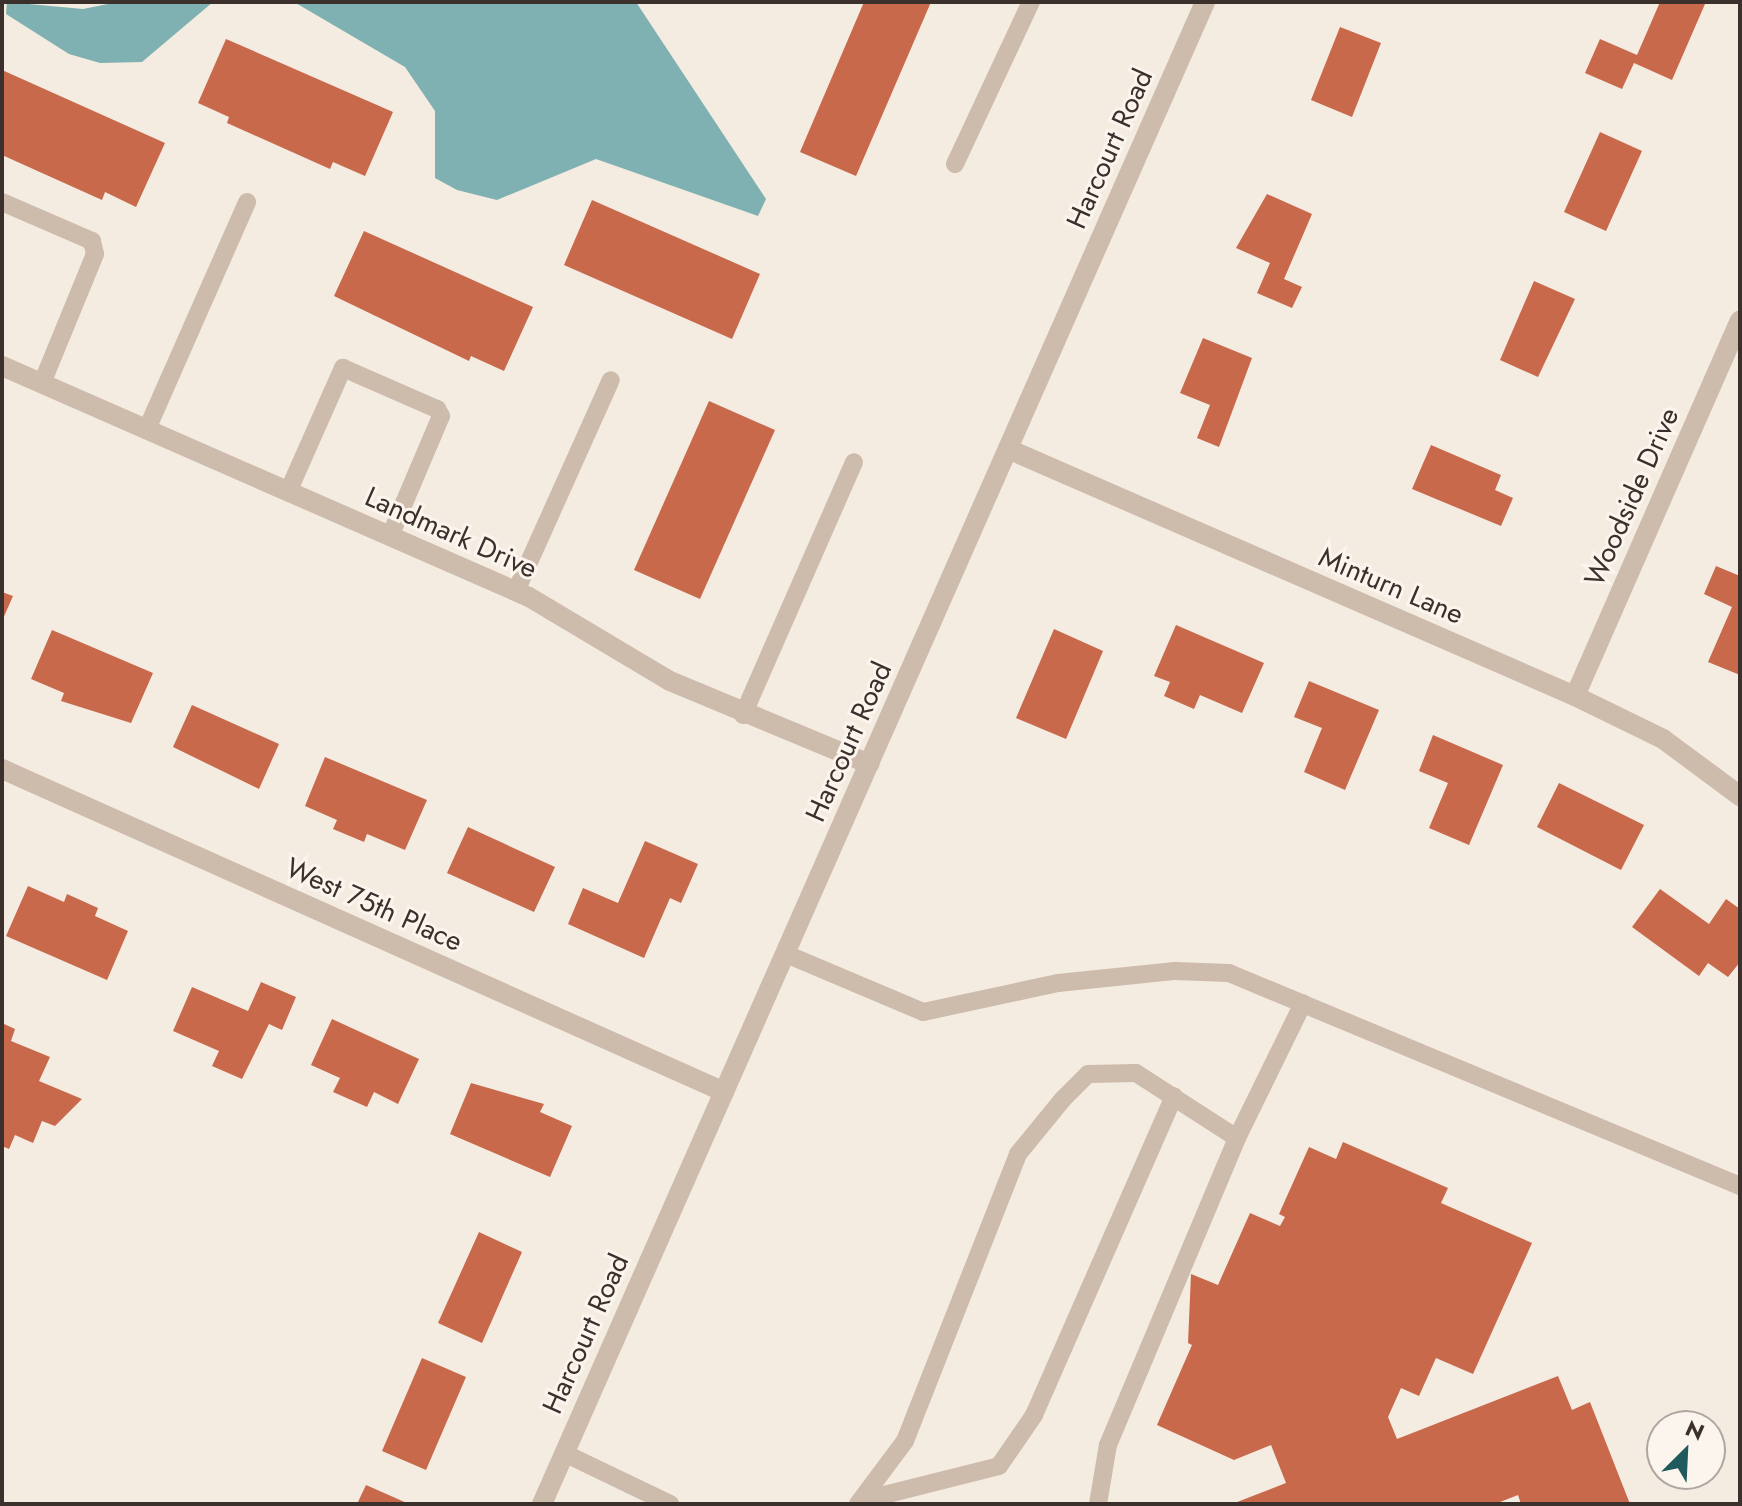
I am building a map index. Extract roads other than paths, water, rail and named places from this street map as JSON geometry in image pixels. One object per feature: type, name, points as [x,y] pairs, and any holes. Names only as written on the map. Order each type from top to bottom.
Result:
[{"type":"street","name":"Harcourt Road","points":[[542,1504],[1205,2]]},
{"type":"street","name":"Woodside Drive","points":[[1575,696],[1740,321]]},
{"type":"street","name":"Landmark Drive","points":[[2,366],[516,591],[670,681],[743,715],[869,764]]},
{"type":"street","name":"Minturn Lane","points":[[1008,449],[1575,696],[1663,739],[1740,796]]},
{"type":"street","name":"West 75th Place","points":[[2,769],[724,1092]]},
{"type":"lane","points":[[955,164],[1031,2]]},
{"type":"lane","points":[[2,202],[92,241],[95,254],[42,383]]},
{"type":"lane","points":[[147,429],[247,202]]},
{"type":"lane","points":[[288,492],[343,368],[437,409],[441,416],[390,536]]},
{"type":"lane","points":[[516,591],[611,380]]},
{"type":"lane","points":[[743,715],[854,462]]},
{"type":"lane","points":[[786,954],[923,1012],[1058,983],[1175,971],[1229,973],[1740,1186]]},
{"type":"lane","points":[[1098,1504],[1108,1445],[1237,1138],[1303,1003]]},
{"type":"lane","points":[[861,1502],[905,1441],[1018,1154],[1088,1074],[1136,1073],[1237,1138]]},
{"type":"lane","points":[[861,1502],[999,1466],[1034,1415],[1174,1096]]},
{"type":"lane","points":[[564,1453],[670,1504]]},
{"type":"water","points":[[7,2],[83,9],[118,2],[213,2],[142,62],[100,63],[69,54],[6,14]]},
{"type":"water","points":[[294,2],[636,2],[766,199],[758,216],[596,159],[497,200],[457,190],[435,178],[435,111],[405,67]]}]
